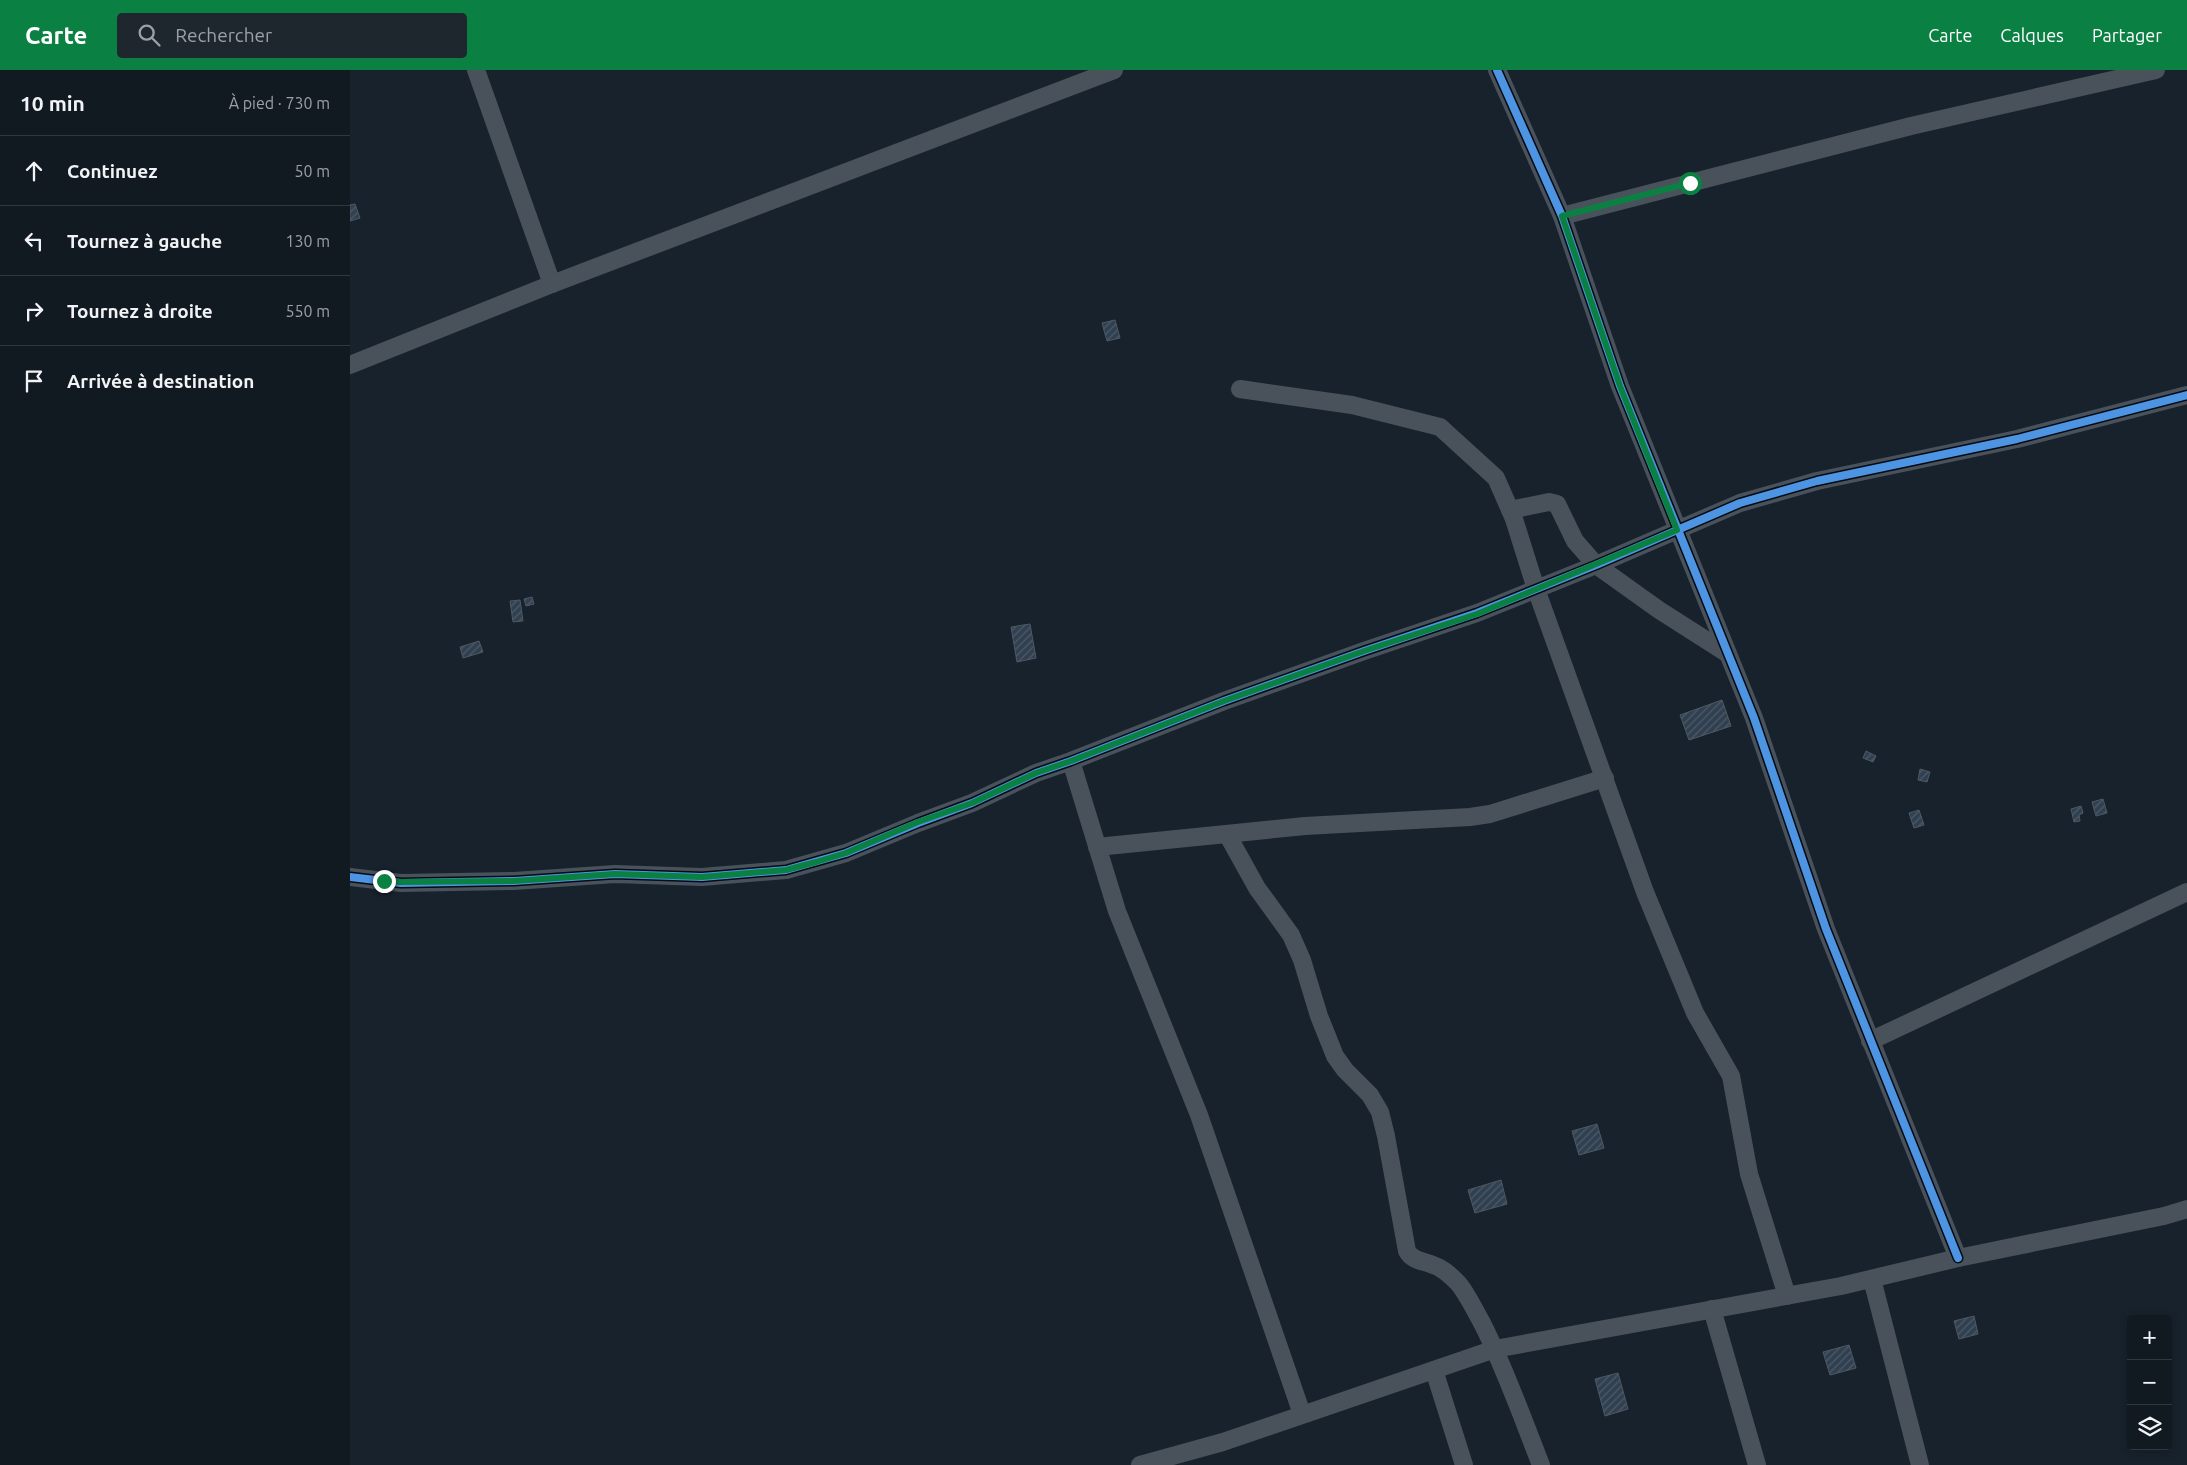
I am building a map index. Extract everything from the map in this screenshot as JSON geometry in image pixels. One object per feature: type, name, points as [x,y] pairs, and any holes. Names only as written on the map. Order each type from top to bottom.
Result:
[{"type":"street","points":[[476,70],[552,284]]},
{"type":"street","points":[[350,365],[552,284],[1114,70]]},
{"type":"street","points":[[1497,70],[1562,216],[1620,386],[1754,718],[1807,879],[1958,1258]]},
{"type":"street","points":[[1562,216],[1911,126],[2156,70]]},
{"type":"street","points":[[1240,389],[1352,405],[1440,427],[1496,478],[1510,510],[1536,590],[1645,892],[1695,1012],[1731,1076],[1749,1174],[1787,1296]]},
{"type":"street","points":[[350,877],[401,882],[514,881],[615,874],[702,877],[786,870],[846,853],[918,822],[972,803],[1036,773],[1224,701],[1364,651],[1477,614],[1740,503],[1817,481],[2017,439],[2187,395]]},
{"type":"street","points":[[1510,510],[1549,502],[1557,504],[1575,541],[1596,565],[1659,610],[1728,654]]},
{"type":"street","points":[[1071,761],[1118,911],[1202,1124],[1302,1414]]},
{"type":"street","points":[[1098,847],[1305,826],[1470,818],[1490,814],[1605,778]]},
{"type":"street","points":[[1227,834],[1257,888],[1291,934],[1302,960],[1318,1016],[1335,1056],[1345,1070],[1370,1095],[1380,1112],[1407,1251],[1415,1259],[1445,1271],[1458,1283],[1470,1301],[1495,1349],[1541,1465]]},
{"type":"street","points":[[1870,1041],[2187,892]]},
{"type":"street","points":[[1140,1465],[1223,1442],[1495,1349],[1872,1279],[1958,1258],[2187,1209]]},
{"type":"street","points":[[1872,1279],[1920,1465]]},
{"type":"street","points":[[1712,1309],[1757,1465]]},
{"type":"street","points":[[1434,1370],[1464,1465]]},
{"type":"building","points":[[355,204],[360,218],[350,221],[350,205]]},
{"type":"building","points":[[1115,320],[1120,338],[1107,341],[1102,323]]},
{"type":"building","points":[[532,597],[534,604],[526,606],[524,599]]},
{"type":"building","points":[[520,600],[523,621],[513,622],[510,601]]},
{"type":"building","points":[[1030,624],[1036,658],[1017,662],[1011,627]]},
{"type":"building","points":[[479,641],[483,652],[463,658],[460,647]]},
{"type":"building","points":[[1722,700],[1731,726],[1689,740],[1680,715]]},
{"type":"building","points":[[1866,751],[1876,756],[1873,762],[1863,758]]},
{"type":"building","points":[[1920,769],[1930,772],[1927,782],[1918,780]]},
{"type":"building","points":[[2103,799],[2107,813],[2096,816],[2092,802]]},
{"type":"building","points":[[2081,806],[2083,813],[2079,815],[2080,821],[2074,822],[2071,809]]},
{"type":"building","points":[[1919,810],[1924,825],[1914,828],[1909,813]]},
{"type":"building","points":[[1597,1124],[1604,1148],[1579,1155],[1572,1131]]},
{"type":"building","points":[[1501,1180],[1507,1204],[1475,1213],[1468,1190]]},
{"type":"building","points":[[1974,1316],[1978,1334],[1959,1339],[1954,1321]]},
{"type":"building","points":[[1849,1345],[1856,1368],[1830,1375],[1823,1352]]},
{"type":"building","points":[[1618,1373],[1628,1409],[1605,1416],[1595,1379]]},
{"type":"cycle path","points":[[1497,70],[1562,216],[1620,386],[1754,718],[1826,929],[1958,1258]]},
{"type":"cycle path","points":[[350,877],[401,883],[514,881],[615,874],[702,877],[786,870],[846,853],[972,803],[1036,773],[1224,701],[1477,613],[1596,565],[1740,503],[1817,481],[2017,439],[2187,395]]},
{"type":"route","points":[[384,881],[514,881],[615,874],[702,877],[786,870],[846,853],[918,822],[972,803],[1036,773],[1224,701],[1364,651],[1477,614],[1677,530],[1620,386],[1562,216],[1690,183]]}]
